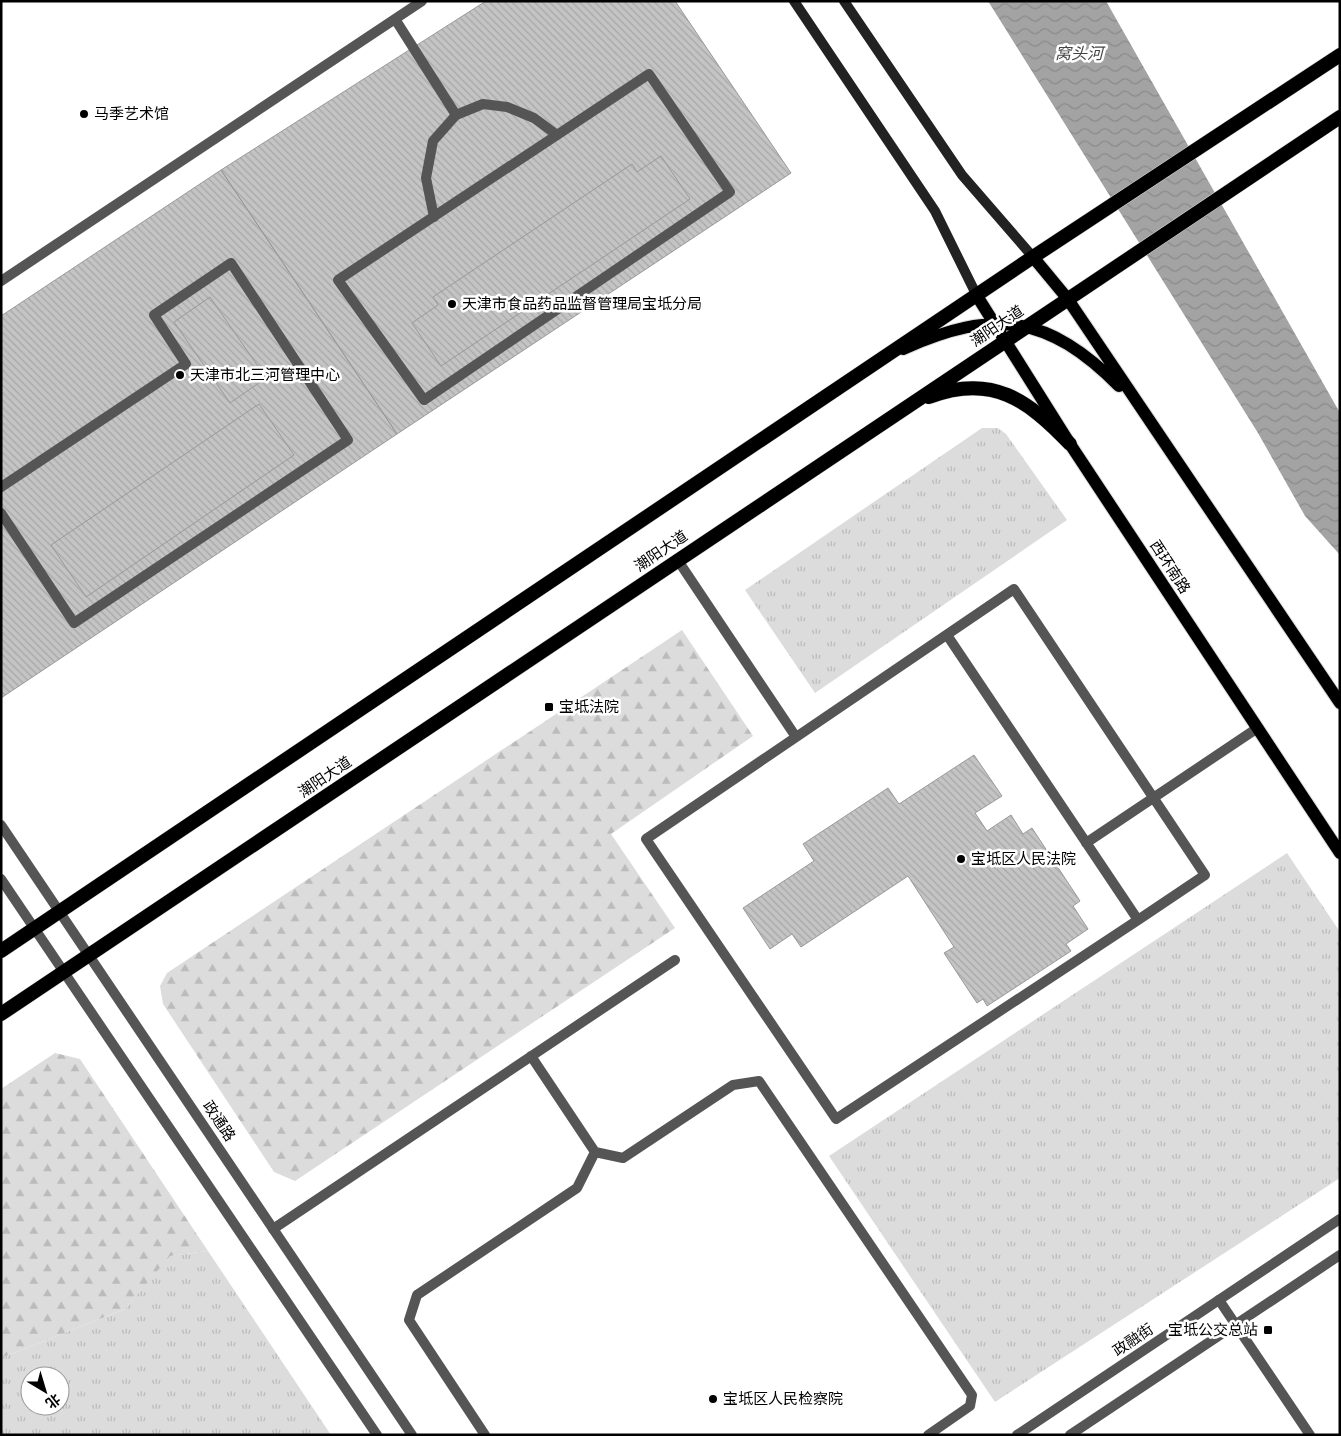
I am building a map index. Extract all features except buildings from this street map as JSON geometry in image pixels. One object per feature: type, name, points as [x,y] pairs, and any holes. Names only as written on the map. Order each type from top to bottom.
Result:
[{"type":"highway","points":[[1,951],[978,296],[1033,257],[1340,55]]},
{"type":"highway","name":"潮阳大道","points":[[1,1014],[1340,116]]},
{"type":"highway","points":[[910,404],[944,391],[971,387],[993,389],[1013,396],[1032,407],[1070,444]]},
{"type":"main road","points":[[794,1],[935,211],[978,296]]},
{"type":"main road","points":[[844,1],[962,175],[1066,298],[1340,703]]},
{"type":"main road","name":"西环南路","points":[[978,296],[1004,341],[1070,444],[1256,729],[1340,853]]},
{"type":"main road","points":[[886,357],[932,336],[967,326],[994,324],[1026,326],[1053,334],[1074,346],[1093,361],[1139,406]]},
{"type":"street","points":[[1,281],[422,1]]},
{"type":"street","points":[[395,19],[456,115]]},
{"type":"street","points":[[649,74],[730,192],[424,400],[338,280],[557,135],[649,74]]},
{"type":"street","points":[[434,217],[426,178],[433,142],[456,115],[483,104],[507,107],[534,118],[557,135]]},
{"type":"street","points":[[1,486],[186,364],[154,315],[231,263],[348,440],[74,622],[1,513]]},
{"type":"street","points":[[677,559],[796,737]]},
{"type":"street","points":[[1014,589],[1205,875],[836,1119],[646,839],[947,635],[1014,589]]},
{"type":"street","points":[[947,635],[1138,920]]},
{"type":"street","points":[[1086,842],[1256,729]]},
{"type":"street","name":"政通路","points":[[1,825],[412,1435]]},
{"type":"street","points":[[1,879],[377,1435]]},
{"type":"street","points":[[273,1229],[675,960]]},
{"type":"street","points":[[531,1056],[595,1152],[623,1158],[732,1085],[759,1081],[972,1395],[970,1406],[928,1435]]},
{"type":"street","points":[[485,1435],[409,1320],[417,1295],[576,1188],[595,1152]]},
{"type":"street","name":"政融街","points":[[1017,1435],[1340,1219]]},
{"type":"street","points":[[1070,1435],[1340,1255]]},
{"type":"street","points":[[1219,1300],[1310,1435]]},
{"type":"green space","points":[[982,428],[998,428],[1006,434],[1067,520],[815,693],[745,590]]},
{"type":"green space","points":[[682,630],[753,736],[611,834],[675,928],[295,1181],[274,1172],[163,1004],[160,986],[167,973]]},
{"type":"green space","points":[[1287,853],[1340,932],[1340,1178],[995,1402],[829,1156]]},
{"type":"green space","points":[[55,1053],[80,1059],[208,1251],[170,1256],[125,1309],[1,1358],[1,1089]]},
{"type":"green space","points":[[208,1251],[331,1435],[1,1435],[1,1358],[125,1309],[169,1256]]},
{"type":"water","name":"窝头河","points":[[988,1],[1106,1],[1340,413],[1340,555],[1305,516],[1258,433]]},
{"type":"place","name":"马季艺术馆","points":[[84,114]]},
{"type":"place","name":"天津市食品药品监督管理局宝坻分局","points":[[452,304]]},
{"type":"place","name":"天津市北三河管理中心","points":[[180,375]]},
{"type":"place","name":"宝坻法院","points":[[549,707]]},
{"type":"place","name":"宝坻区人民法院","points":[[961,859]]},
{"type":"place","name":"宝坻公交总站","points":[[1268,1330]]},
{"type":"place","name":"宝坻区人民检察院","points":[[713,1399]]}]
